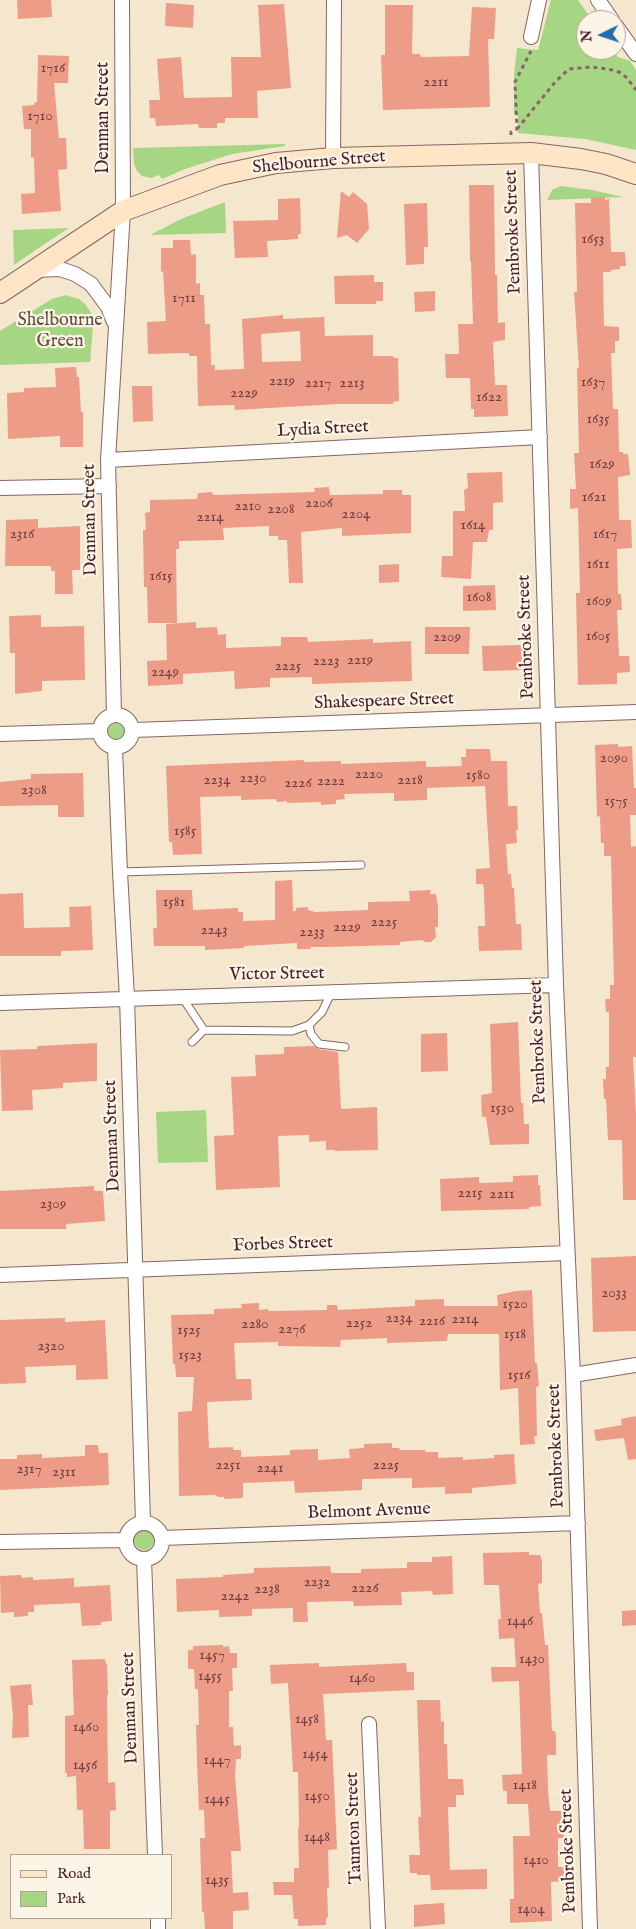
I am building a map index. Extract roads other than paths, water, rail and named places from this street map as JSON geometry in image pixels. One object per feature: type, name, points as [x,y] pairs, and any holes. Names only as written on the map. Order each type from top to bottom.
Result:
[{"type":"main road","name":"Shelbourne Street","points":[[0,293],[122,211],[220,175],[276,163],[333,158],[521,153],[581,159],[606,164],[636,174]]},
{"type":"street","name":"Denman Street","points":[[114,714],[108,460],[122,211],[122,0]]},
{"type":"street","points":[[333,158],[334,0]]},
{"type":"street","points":[[531,37],[539,0]]},
{"type":"street","points":[[626,40],[636,54]]},
{"type":"street","name":"Pembroke Street","points":[[521,153],[540,437],[556,985],[574,1375],[590,1929]]},
{"type":"street","name":"Denman Street","points":[[33,271],[60,269],[75,274],[91,284],[108,306],[116,326]]},
{"type":"street","name":"Lydia Street","points":[[108,460],[540,437]]},
{"type":"street","points":[[0,488],[109,486]]},
{"type":"street","name":"Shakespeare Street","points":[[134,730],[636,712]]},
{"type":"street","points":[[114,714],[127,718],[134,730],[128,743],[115,748],[104,743],[99,731],[104,720],[114,714]]},
{"type":"street","points":[[0,734],[99,731]]},
{"type":"street","name":"Denman Street","points":[[115,748],[127,998],[143,1522]]},
{"type":"street","name":"Victor Street","points":[[0,1003],[556,985]]},
{"type":"street","name":"Forbes Street","points":[[0,1275],[567,1253]]},
{"type":"street","points":[[574,1375],[636,1365]]},
{"type":"street","points":[[143,1522],[156,1526],[162,1538],[158,1553],[144,1559],[131,1554],[125,1540],[131,1528],[143,1522]]},
{"type":"street","name":"Belmont Avenue","points":[[162,1538],[578,1523]]},
{"type":"street","points":[[0,1542],[125,1540]]},
{"type":"street","name":"Denman Street","points":[[144,1559],[155,1854]]},
{"type":"street","name":"Taunton Street","points":[[369,1724],[378,1929]]},
{"type":"lane","points":[[120,872],[360,865]]},
{"type":"lane","points":[[192,1042],[204,1030],[292,1030],[309,1025],[322,1012],[331,993]]},
{"type":"lane","points":[[182,996],[204,1030]]},
{"type":"lane","points":[[309,1025],[311,1034],[319,1044],[345,1047]]},
{"type":"park label","name":"Shelbourne Green","points":[[60,331]]}]
